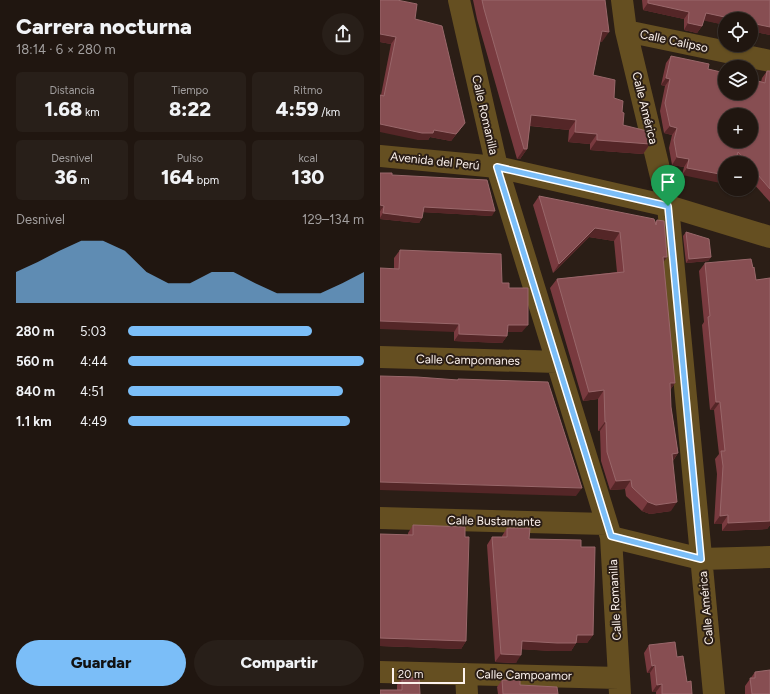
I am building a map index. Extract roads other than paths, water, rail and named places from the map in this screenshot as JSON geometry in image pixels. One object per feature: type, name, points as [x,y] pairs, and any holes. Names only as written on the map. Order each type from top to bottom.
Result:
[{"type":"street","name":"Calle Romanilla","points":[[458,0],[497,167],[609,530],[620,686]]},
{"type":"street","name":"Calle América","points":[[622,0],[626,31],[668,206],[714,694]]},
{"type":"street","name":"Calle Calipso","points":[[626,31],[770,61]]},
{"type":"street","name":"Avenida del Perú","points":[[380,156],[497,167],[668,206],[770,237]]},
{"type":"street","name":"Calle Campomanes","points":[[380,358],[557,362]]},
{"type":"street","name":"Calle Bustamante","points":[[380,518],[609,530],[701,559],[770,557]]},
{"type":"street","name":"Calle Campoamor","points":[[380,672],[466,684],[620,686]]}]
